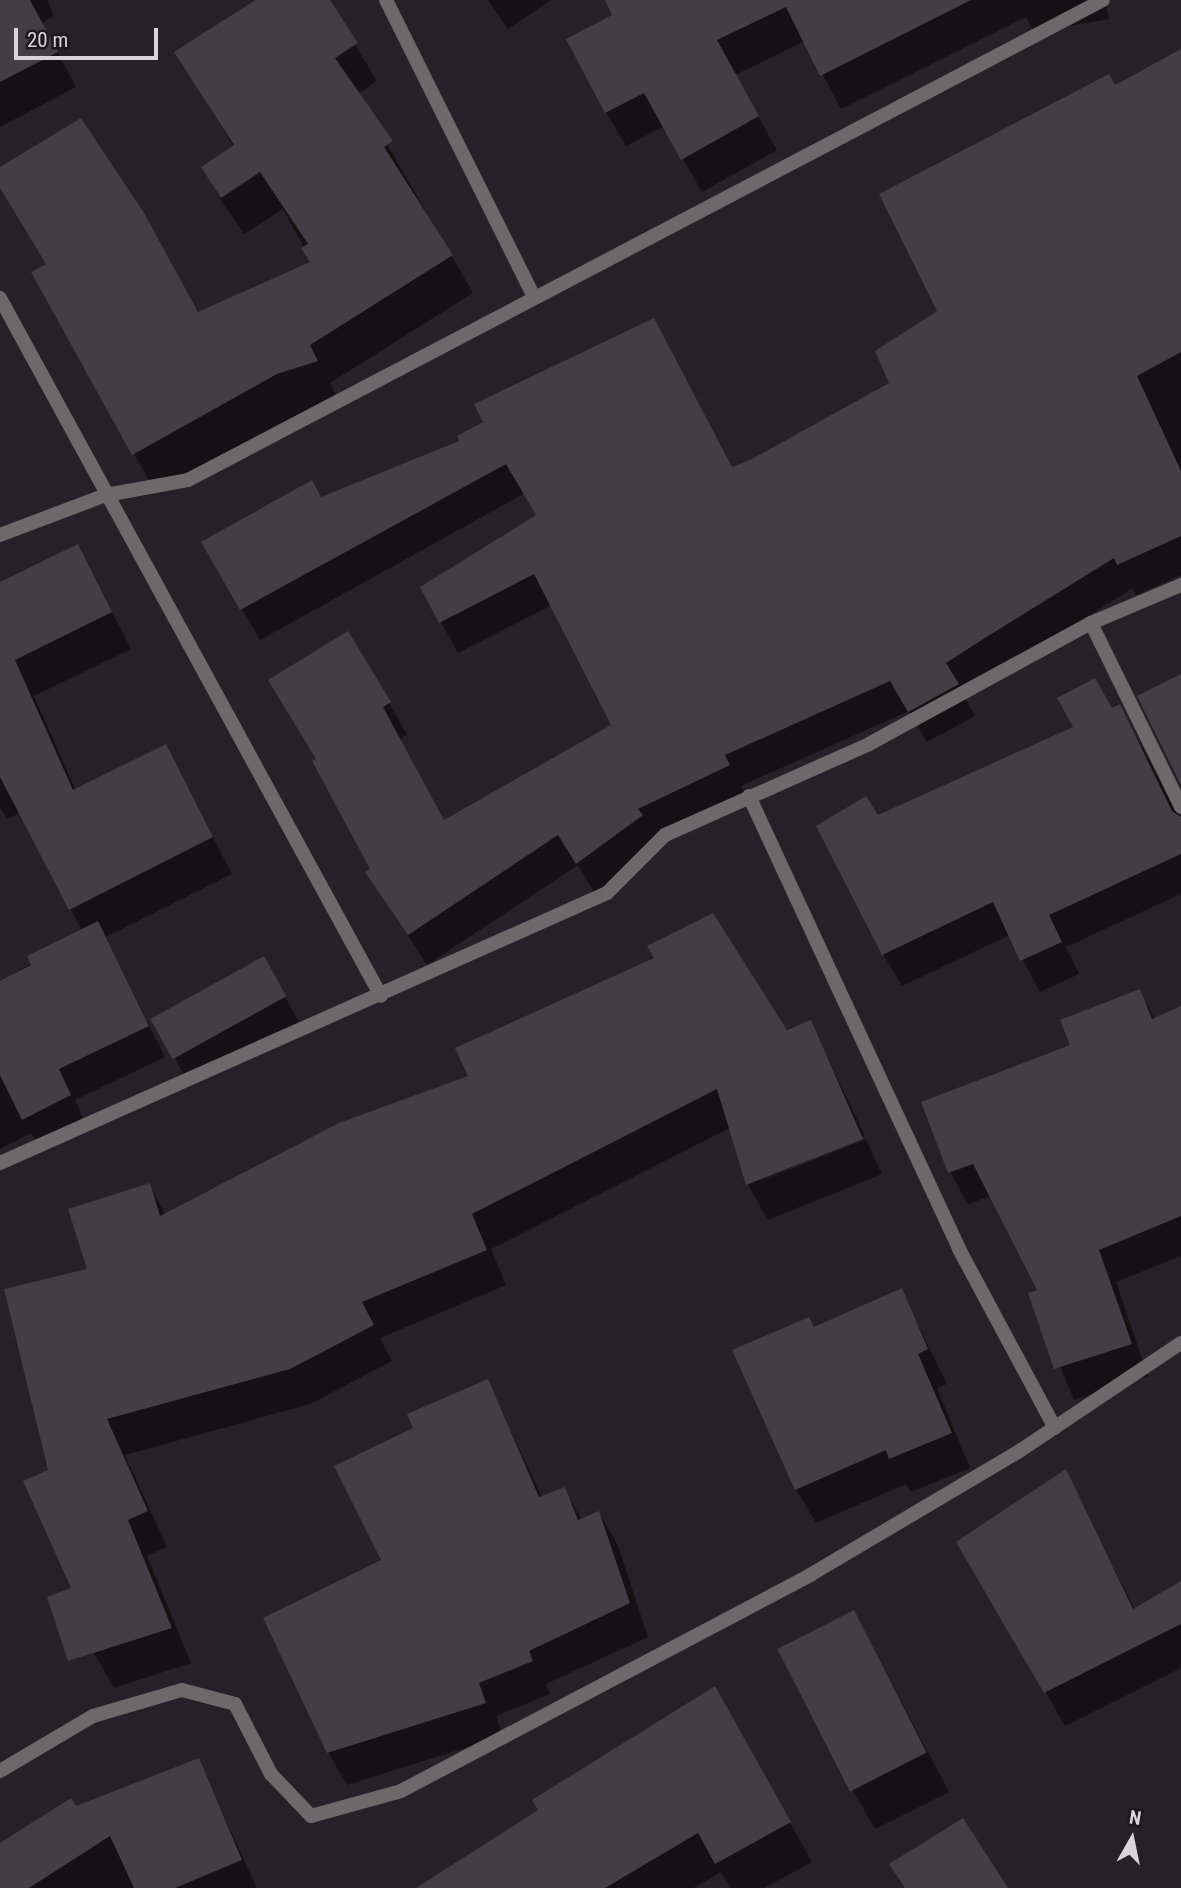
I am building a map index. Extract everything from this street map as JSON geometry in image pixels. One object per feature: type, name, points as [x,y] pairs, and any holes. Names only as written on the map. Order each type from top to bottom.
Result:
[{"type":"street","points":[[386,0],[533,295]]},
{"type":"street","points":[[0,535],[106,495],[188,480],[533,295],[1103,0]]},
{"type":"street","points":[[0,298],[381,996]]},
{"type":"street","points":[[0,1163],[381,996],[607,893],[665,835],[869,744],[1091,623],[1181,585]]},
{"type":"street","points":[[1091,623],[1181,807]]},
{"type":"street","points":[[749,796],[959,1249],[1055,1428]]},
{"type":"street","points":[[0,1771],[93,1716],[182,1690],[235,1704],[271,1774],[311,1816],[401,1791],[810,1575],[1055,1428],[1181,1343]]},
{"type":"building","points":[[0,0],[30,0],[58,52],[0,82]]},
{"type":"building","points":[[255,0],[330,0],[358,43],[335,58],[393,141],[384,147],[453,255],[310,345],[318,361],[277,374],[132,455],[31,272],[46,264],[0,188],[0,167],[81,118],[144,213],[198,312],[310,262],[301,248],[308,244],[260,172],[221,198],[201,167],[234,145],[174,52]]},
{"type":"building","points":[[605,0],[971,0],[820,76],[786,7],[717,40],[759,116],[681,160],[644,93],[605,113],[566,39],[612,15]]},
{"type":"building","points":[[1181,49],[1181,352],[1137,376],[1181,471],[1181,536],[1117,565],[1114,558],[946,663],[959,684],[908,712],[890,681],[725,755],[730,765],[638,809],[643,815],[576,864],[558,835],[408,935],[365,872],[370,869],[312,761],[316,759],[268,680],[348,631],[391,702],[383,707],[444,820],[611,725],[534,574],[439,623],[420,587],[536,515],[506,464],[240,610],[201,542],[312,480],[321,497],[459,441],[457,436],[483,422],[474,404],[654,318],[732,467],[752,459],[889,383],[875,351],[937,311],[879,194],[1109,74],[1115,85]]},
{"type":"building","points":[[78,544],[112,612],[15,660],[73,790],[166,744],[213,837],[69,910],[0,777],[0,582]]},
{"type":"building","points":[[1181,674],[1181,785],[1137,696]]},
{"type":"building","points":[[1095,678],[1112,708],[1120,704],[1172,811],[1181,817],[1181,854],[1049,915],[1062,942],[1020,961],[993,902],[882,955],[816,826],[866,796],[878,815],[1073,727],[1057,698]]},
{"type":"building","points":[[713,913],[787,1030],[811,1020],[863,1139],[746,1185],[717,1089],[472,1214],[487,1250],[362,1302],[374,1325],[290,1369],[107,1419],[148,1511],[128,1520],[172,1628],[68,1661],[47,1597],[71,1588],[23,1481],[48,1470],[4,1289],[87,1269],[68,1209],[150,1183],[160,1216],[339,1123],[468,1076],[455,1048],[654,958],[647,946]]},
{"type":"building","points":[[98,921],[149,1026],[59,1069],[71,1095],[22,1120],[0,1075],[0,981],[31,965],[27,956]]},
{"type":"building","points":[[264,956],[286,996],[173,1059],[150,1019]]},
{"type":"building","points":[[1140,989],[1152,1019],[1181,1006],[1181,1216],[1099,1250],[1132,1344],[1054,1369],[1028,1293],[1037,1290],[973,1164],[948,1173],[921,1102],[1070,1045],[1060,1020]]},
{"type":"building","points":[[902,1288],[928,1349],[918,1354],[952,1433],[889,1459],[886,1450],[795,1490],[732,1350],[809,1317],[814,1327]]},
{"type":"building","points":[[488,1379],[539,1497],[565,1487],[578,1520],[599,1511],[630,1603],[529,1651],[533,1661],[479,1683],[486,1703],[327,1753],[263,1618],[381,1560],[334,1466],[413,1428],[407,1414]]},
{"type":"building","points":[[1066,1469],[1133,1609],[1181,1581],[1181,1624],[1044,1693],[956,1542]]},
{"type":"building","points":[[854,1610],[927,1753],[850,1792],[777,1649]]},
{"type":"building","points":[[715,1686],[791,1822],[715,1864],[698,1833],[605,1888],[416,1888],[538,1810],[532,1800]]},
{"type":"building","points":[[199,1758],[242,1860],[175,1888],[134,1888],[110,1836],[29,1888],[0,1888],[0,1843],[71,1798],[76,1806]]},
{"type":"building","points":[[963,1818],[1008,1888],[905,1888],[889,1864]]}]
